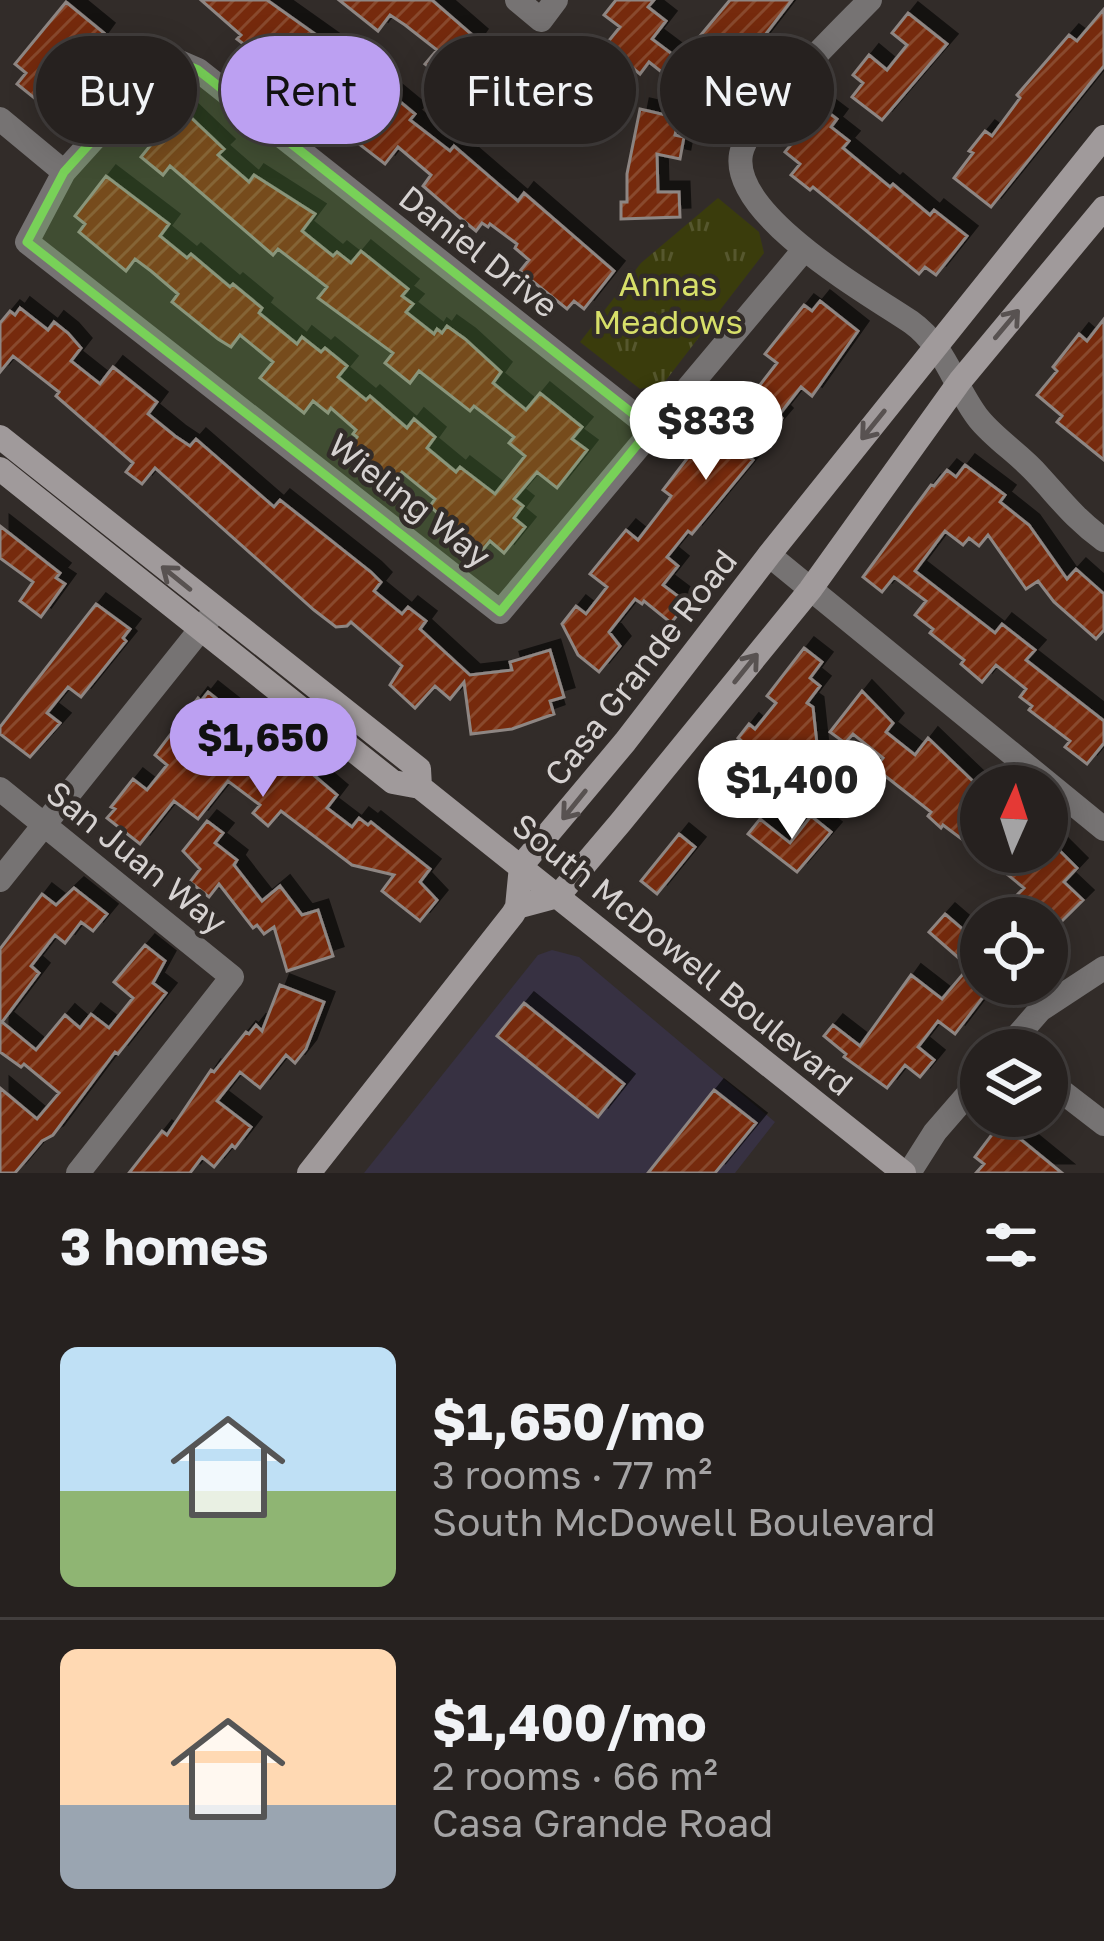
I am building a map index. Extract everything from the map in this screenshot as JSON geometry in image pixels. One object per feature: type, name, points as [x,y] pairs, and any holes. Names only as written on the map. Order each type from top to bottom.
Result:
[{"type":"main road","name":"Casa Grande Road","points":[[520,866],[626,742],[769,555],[1104,137]]},
{"type":"main road","points":[[517,907],[557,896],[810,590],[960,380],[1104,208]]},
{"type":"main road","name":"South McDowell Boulevard","points":[[0,437],[419,769],[420,787]]},
{"type":"main road","name":"South McDowell Boulevard","points":[[0,469],[393,782],[420,787],[907,1173]]},
{"type":"main road","points":[[309,1173],[517,907],[520,866]]},
{"type":"street","points":[[517,0],[549,10]]},
{"type":"street","points":[[870,0],[768,107],[741,154],[744,184],[803,251],[915,325],[960,380],[979,418],[1039,475],[1072,517],[1104,540]]},
{"type":"street","name":"Daniel Drive","points":[[64,172],[168,57],[198,70],[650,428]]},
{"type":"street","points":[[0,119],[64,172]]},
{"type":"street","name":"Wieling Way","points":[[64,172],[27,242],[500,613],[650,428],[803,251]]},
{"type":"street","points":[[769,555],[1104,829]]},
{"type":"street","points":[[0,880],[215,610]]},
{"type":"street","name":"San Juan Way","points":[[0,789],[232,977],[78,1173]]},
{"type":"street","points":[[1024,1029],[1040,1010],[1104,968]]},
{"type":"street","points":[[1068,1096],[1104,1124]]},
{"type":"street","points":[[907,1173],[960,1103]]},
{"type":"highlighted area","points":[[168,57],[198,70],[651,428],[500,612],[27,242],[64,172]]},
{"type":"shaded area","points":[[552,950],[579,957],[775,1122],[735,1173],[364,1173],[538,955]]},
{"type":"green space","name":"Annas Meadows","points":[[718,198],[759,232],[764,253],[663,384],[640,389],[580,342],[641,263]]},
{"type":"building","points":[[201,0],[267,0],[318,36],[240,36]]},
{"type":"building","points":[[339,0],[432,0],[474,36],[424,36],[424,40],[390,15],[378,31]]},
{"type":"building","points":[[616,0],[654,0],[648,7],[666,21],[652,39],[660,45],[660,71],[649,62],[640,74],[636,71],[636,36],[613,36],[620,27],[604,15]]},
{"type":"building","points":[[730,0],[792,0],[764,36],[700,36]]},
{"type":"building","points":[[66,2],[104,33],[102,36],[38,36]]},
{"type":"building","points":[[1104,9],[1104,66],[991,207],[954,178],[973,153],[969,151],[985,131],[992,136],[1020,98],[1017,95],[1069,35],[1077,41]]},
{"type":"building","points":[[908,13],[947,44],[882,120],[852,97],[863,83],[853,75],[869,55],[887,70],[907,45],[892,33]]},
{"type":"building","points":[[36,38],[36,99],[17,84],[26,73],[15,64]]},
{"type":"building","points":[[400,102],[415,114],[410,120],[424,131],[424,144],[441,144],[450,151],[454,146],[518,201],[524,193],[614,271],[584,309],[574,301],[567,309],[520,271],[529,260],[515,248],[517,244],[490,224],[482,223],[476,231],[423,186],[431,175],[398,147],[385,164],[359,144],[400,144]]},
{"type":"building","points":[[640,109],[660,114],[660,144],[683,144],[680,159],[657,154],[658,192],[679,192],[680,217],[621,219]]},
{"type":"building","points":[[197,123],[224,149],[218,155],[249,182],[254,175],[315,214],[302,231],[333,256],[337,252],[351,263],[361,251],[408,289],[402,296],[413,304],[406,312],[434,334],[447,326],[465,339],[501,372],[493,383],[526,410],[540,393],[582,427],[572,439],[587,450],[557,488],[537,472],[514,499],[523,506],[514,518],[525,527],[504,553],[490,541],[480,553],[430,506],[435,499],[402,472],[393,483],[374,468],[351,445],[356,430],[331,408],[328,413],[313,401],[304,413],[260,378],[273,362],[240,335],[231,347],[218,339],[172,302],[178,294],[151,271],[135,259],[126,271],[79,232],[85,224],[75,216],[106,176],[169,224],[160,236],[187,258],[191,254],[230,287],[233,284],[297,344],[302,337],[321,352],[325,348],[347,366],[338,377],[366,400],[370,396],[407,428],[414,419],[435,437],[427,448],[456,472],[460,467],[495,494],[525,456],[509,443],[514,437],[474,406],[470,411],[419,371],[410,383],[385,363],[393,353],[318,298],[327,287],[278,249],[273,255],[170,166],[163,175],[141,157],[150,146],[197,144]]},
{"type":"building","points":[[834,129],[849,141],[843,148],[890,187],[893,184],[930,215],[934,210],[967,236],[936,275],[925,267],[919,274],[813,187],[810,190],[791,175],[800,164],[785,152],[791,144],[834,144]]},
{"type":"building","points":[[820,301],[858,331],[812,396],[801,387],[749,457],[753,460],[667,557],[678,566],[663,585],[687,603],[671,623],[635,599],[609,632],[620,646],[599,672],[578,655],[562,624],[576,606],[586,614],[607,587],[590,574],[626,530],[638,540],[671,496],[663,490],[719,417],[733,400],[740,406],[746,403],[777,363],[765,354],[804,305],[812,311]]},
{"type":"building","points":[[20,308],[48,330],[54,322],[68,333],[81,348],[71,361],[100,384],[113,367],[157,402],[148,414],[175,436],[190,446],[196,439],[274,507],[280,500],[371,572],[381,582],[374,591],[402,614],[408,607],[426,621],[420,629],[470,675],[512,670],[510,662],[550,650],[564,697],[550,701],[554,714],[512,729],[471,734],[464,682],[450,699],[435,686],[415,708],[390,685],[402,666],[351,622],[336,627],[314,610],[155,468],[142,484],[126,472],[133,463],[56,396],[59,392],[13,356],[0,372],[0,323]]},
{"type":"building","points":[[1104,319],[1104,460],[1057,422],[1062,416],[1037,395],[1079,334],[1087,341]]},
{"type":"building","points":[[965,465],[1005,495],[1000,502],[1029,525],[1067,579],[1076,569],[1104,594],[1104,630],[1096,639],[1038,581],[1026,589],[988,535],[979,546],[969,538],[963,545],[945,531],[915,571],[995,633],[1002,624],[1035,650],[1026,660],[1104,721],[1104,743],[1087,764],[1065,747],[1070,741],[1029,710],[1032,706],[1020,697],[1026,689],[996,665],[982,682],[961,664],[964,660],[930,633],[933,629],[915,615],[926,601],[894,577],[882,592],[863,577],[931,485],[947,470],[956,477]]},
{"type":"building","points":[[0,526],[60,573],[56,578],[65,584],[41,617],[20,601],[33,582],[0,558]]},
{"type":"building","points":[[96,604],[130,629],[123,638],[126,641],[81,697],[68,687],[47,713],[60,723],[30,757],[0,734],[0,727]]},
{"type":"building","points":[[804,648],[822,662],[810,678],[820,686],[807,703],[813,707],[819,763],[809,775],[792,761],[776,782],[771,781],[736,753],[744,743],[738,738],[749,724],[755,729],[776,703],[767,696]]},
{"type":"building","points":[[862,691],[893,723],[886,732],[915,755],[928,738],[960,769],[960,838],[941,828],[928,816],[931,812],[875,768],[883,758],[853,734],[845,743],[830,732]]},
{"type":"building","points":[[208,692],[241,718],[217,749],[246,772],[269,744],[286,758],[289,754],[337,795],[327,808],[352,827],[359,818],[368,825],[371,822],[430,869],[420,882],[437,900],[420,921],[382,891],[394,875],[352,865],[281,811],[268,826],[253,813],[260,805],[228,781],[198,819],[174,801],[140,844],[107,818],[133,779],[147,790],[167,765],[155,755],[198,698],[201,701]]},
{"type":"building","points":[[811,816],[831,832],[797,872],[748,834],[760,819],[790,843]]},
{"type":"building","points":[[207,821],[223,833],[215,843],[237,860],[234,865],[262,901],[280,886],[302,915],[318,910],[333,956],[287,971],[274,927],[264,934],[257,925],[253,928],[219,884],[209,897],[190,882],[200,869],[183,851]]},
{"type":"building","points":[[679,834],[695,847],[657,894],[641,881]]},
{"type":"building","points":[[1068,859],[1077,868],[1064,882],[1083,900],[1068,915],[1068,897],[1015,897],[1024,888],[1006,873],[1068,873]]},
{"type":"building","points":[[74,888],[107,914],[93,931],[81,922],[65,943],[55,935],[31,966],[39,973],[2,1022],[36,1050],[65,1015],[80,1028],[91,1014],[109,1028],[133,998],[114,982],[145,945],[165,961],[153,983],[166,993],[53,1135],[15,1173],[0,1173],[0,1088],[37,1119],[59,1093],[24,1064],[21,1067],[0,1052],[0,949],[42,894],[56,905]]},
{"type":"building","points":[[945,914],[960,927],[960,959],[929,932]]},
{"type":"building","points":[[911,975],[942,999],[960,978],[960,1005],[977,1005],[955,1034],[938,1021],[918,1047],[934,1060],[920,1077],[905,1065],[887,1088],[824,1036],[833,1025],[860,1046]]},
{"type":"building","points":[[280,985],[324,1002],[306,1049],[295,1063],[286,1055],[260,1088],[240,1072],[217,1101],[251,1127],[235,1148],[232,1145],[214,1167],[202,1157],[190,1173],[129,1173],[162,1131],[167,1135],[211,1070],[246,1032],[256,1025],[262,1031]]},
{"type":"building","points":[[524,1003],[624,1084],[598,1117],[497,1036]]},
{"type":"building","points":[[714,1090],[756,1123],[715,1173],[648,1173]]},
{"type":"building","points":[[990,1137],[1020,1137],[1062,1173],[976,1173],[984,1164],[975,1157]]}]
